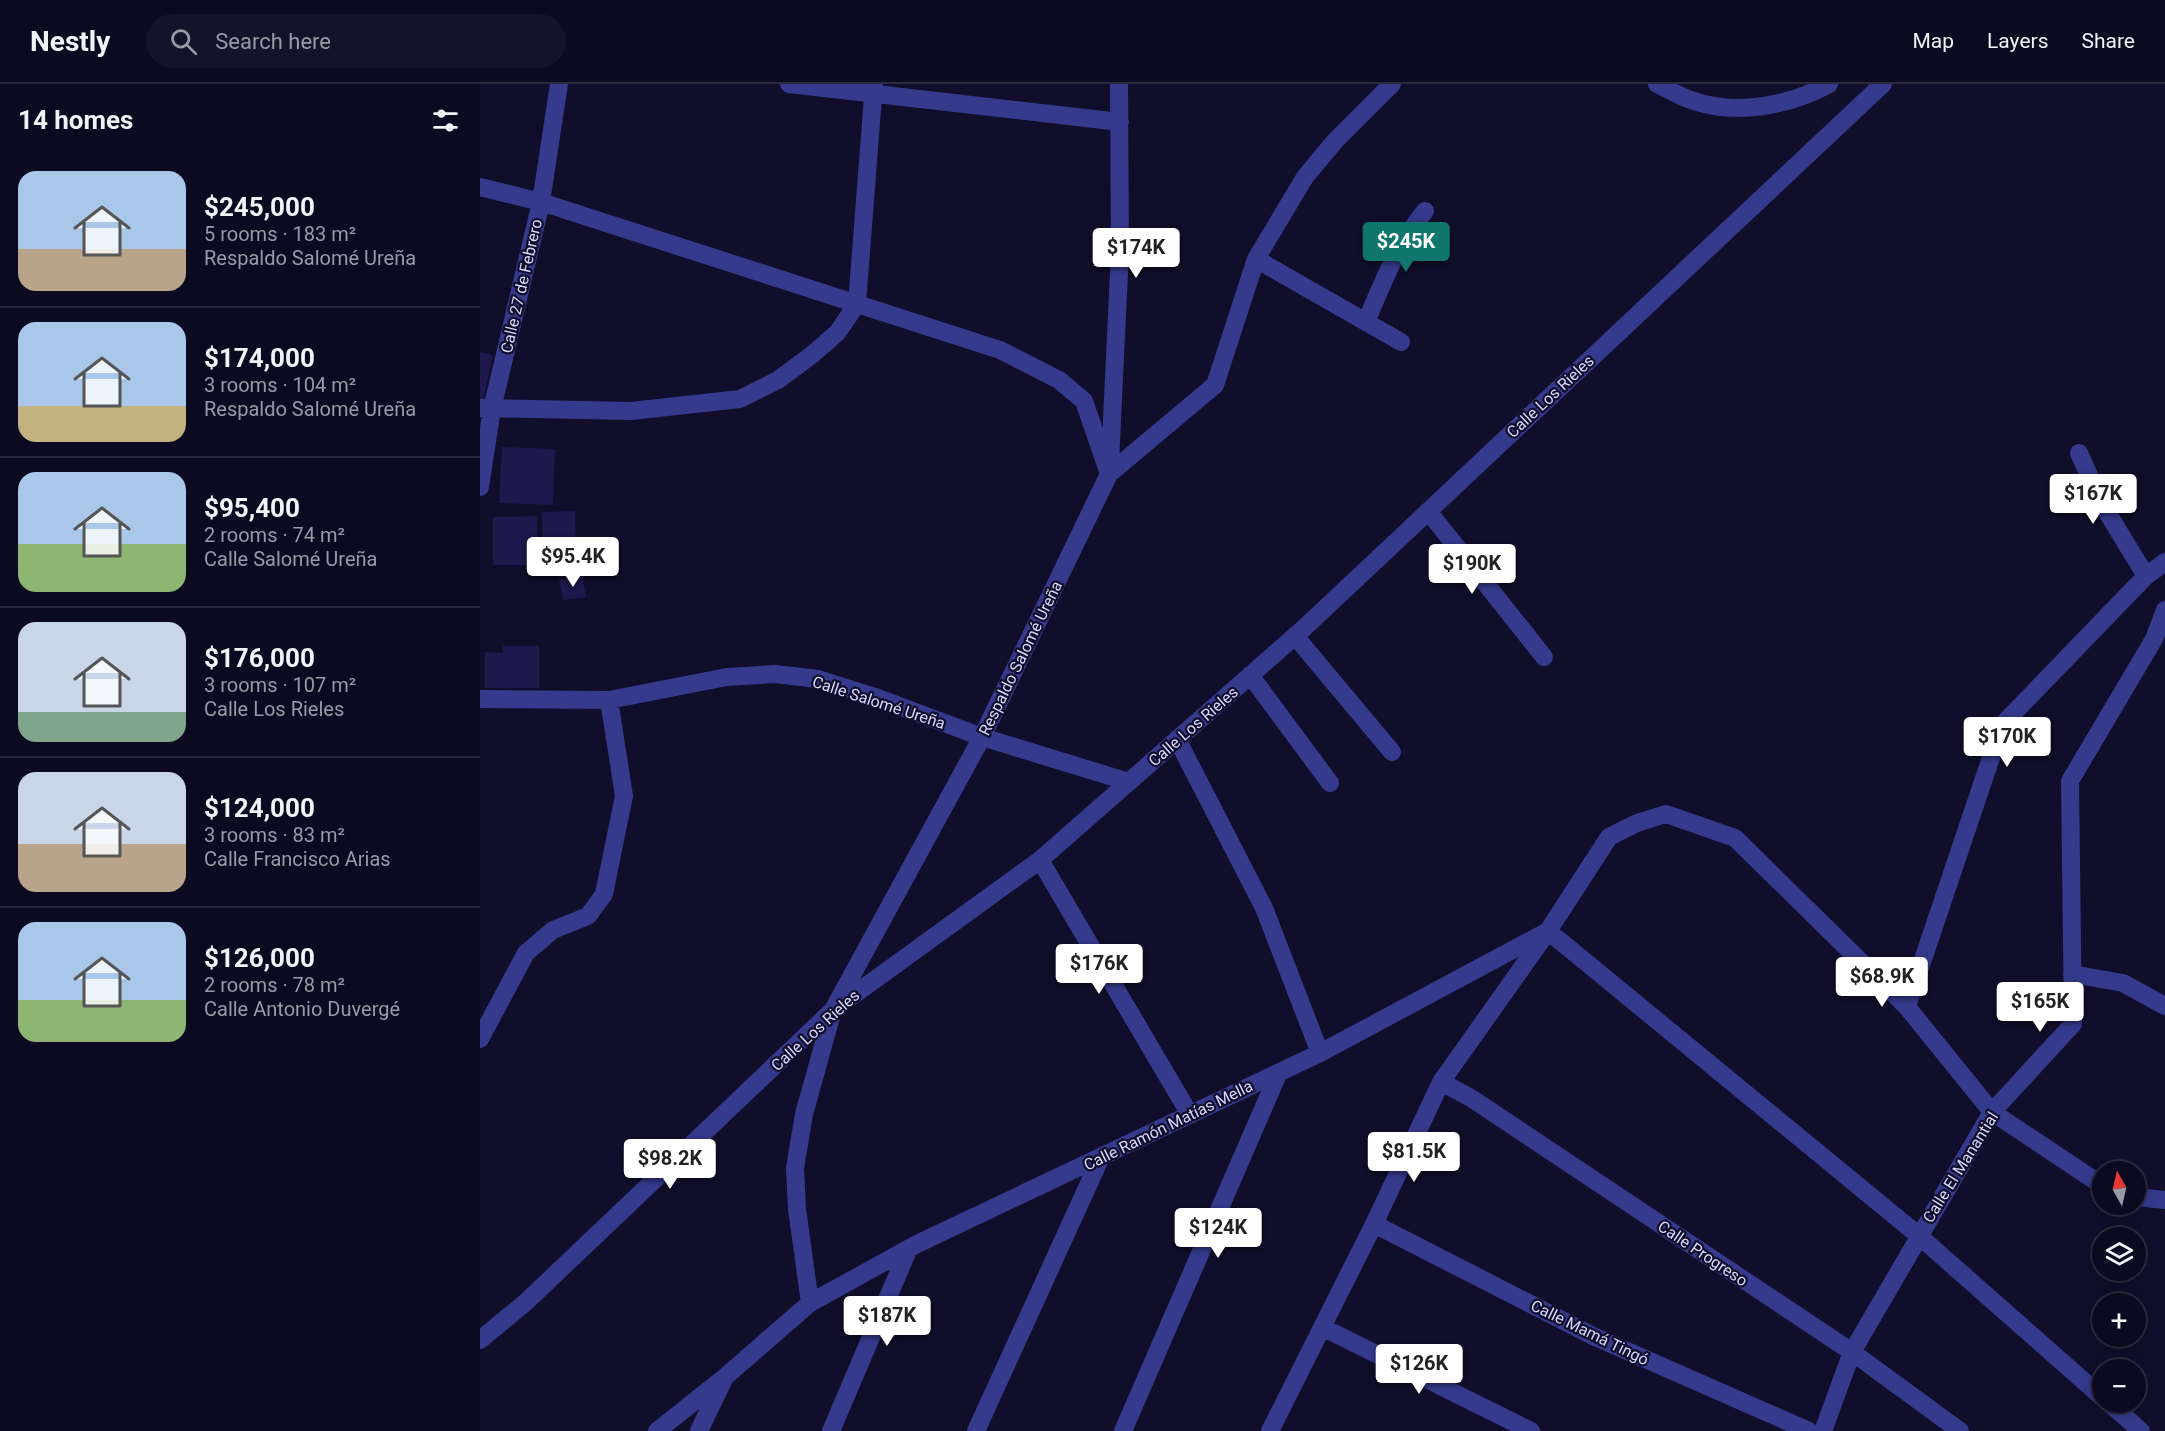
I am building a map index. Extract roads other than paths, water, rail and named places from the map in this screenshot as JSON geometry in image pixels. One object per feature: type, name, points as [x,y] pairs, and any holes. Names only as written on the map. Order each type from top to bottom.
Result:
[{"type":"street","name":"Calle 27 de Febrero","points":[[480,487],[486,409],[541,202],[559,84]]},
{"type":"street","points":[[789,84],[874,90],[1120,122]]},
{"type":"street","points":[[1109,474],[1120,250],[1119,84]]},
{"type":"street","name":"Respaldo Salomé Ureña","points":[[810,1303],[797,1209],[795,1168],[804,1114],[833,1010],[982,737],[1109,474],[1215,385],[1256,259],[1305,177],[1335,141],[1392,84]]},
{"type":"street","points":[[1658,84],[1692,100],[1721,106],[1760,107],[1792,99],[1829,84]]},
{"type":"street","name":"Calle Los Rieles","points":[[480,1340],[526,1302],[833,1010],[1040,860],[1295,636],[1883,84]]},
{"type":"street","points":[[486,409],[631,411],[740,399],[778,380],[813,354],[837,333],[857,304],[874,90]]},
{"type":"street","points":[[480,187],[541,202],[1000,350],[1074,390],[1084,401],[1109,474]]},
{"type":"street","points":[[1366,322],[1390,264],[1405,235],[1425,211]]},
{"type":"street","points":[[1256,259],[1401,342]]},
{"type":"street","points":[[2079,453],[2102,504],[2146,576]]},
{"type":"street","points":[[1428,511],[1544,657]]},
{"type":"street","points":[[2092,1179],[1992,1112],[1907,1008],[2002,725],[2146,576],[2165,562]]},
{"type":"street","name":"Calle El Manantial","points":[[1823,1431],[1852,1352],[1918,1234],[1992,1112],[2073,1024],[2070,781],[2154,639],[2165,610]]},
{"type":"street","points":[[1295,636],[1392,752]]},
{"type":"street","name":"Calle Salomé Ureña","points":[[480,699],[609,700],[727,677],[775,674],[818,679],[875,697],[982,737],[1129,782]]},
{"type":"street","points":[[1250,675],[1330,783]]},
{"type":"street","points":[[480,1039],[526,953],[553,930],[588,916],[604,894],[624,796],[609,700]]},
{"type":"street","points":[[1177,739],[1264,908],[1320,1053]]},
{"type":"street","name":"Calle Ramón Matías Mella","points":[[657,1431],[725,1377],[810,1303],[909,1248],[1189,1113],[1320,1053],[1548,931],[1609,837],[1637,823],[1666,814],[1735,838],[1907,1008]]},
{"type":"street","points":[[1040,860],[1189,1113]]},
{"type":"street","points":[[1272,1430],[1441,1082],[1548,931],[1918,1234],[2092,1388]]},
{"type":"street","points":[[2072,974],[2123,983],[2165,1006]]},
{"type":"street","points":[[1123,1431],[1280,1072]]},
{"type":"street","name":"Calle Progreso","points":[[1441,1082],[1471,1098],[1852,1352],[1960,1431]]},
{"type":"street","points":[[976,1431],[1101,1157]]},
{"type":"street","points":[[2146,1198],[2165,1200]]},
{"type":"street","name":"Calle Mamá Tingó","points":[[1374,1224],[1593,1336],[1809,1431]]},
{"type":"street","points":[[831,1431],[909,1248]]},
{"type":"street","points":[[1322,1327],[1531,1431]]},
{"type":"street","points":[[699,1431],[725,1377]]},
{"type":"street","points":[[2121,1413],[2141,1431]]}]
